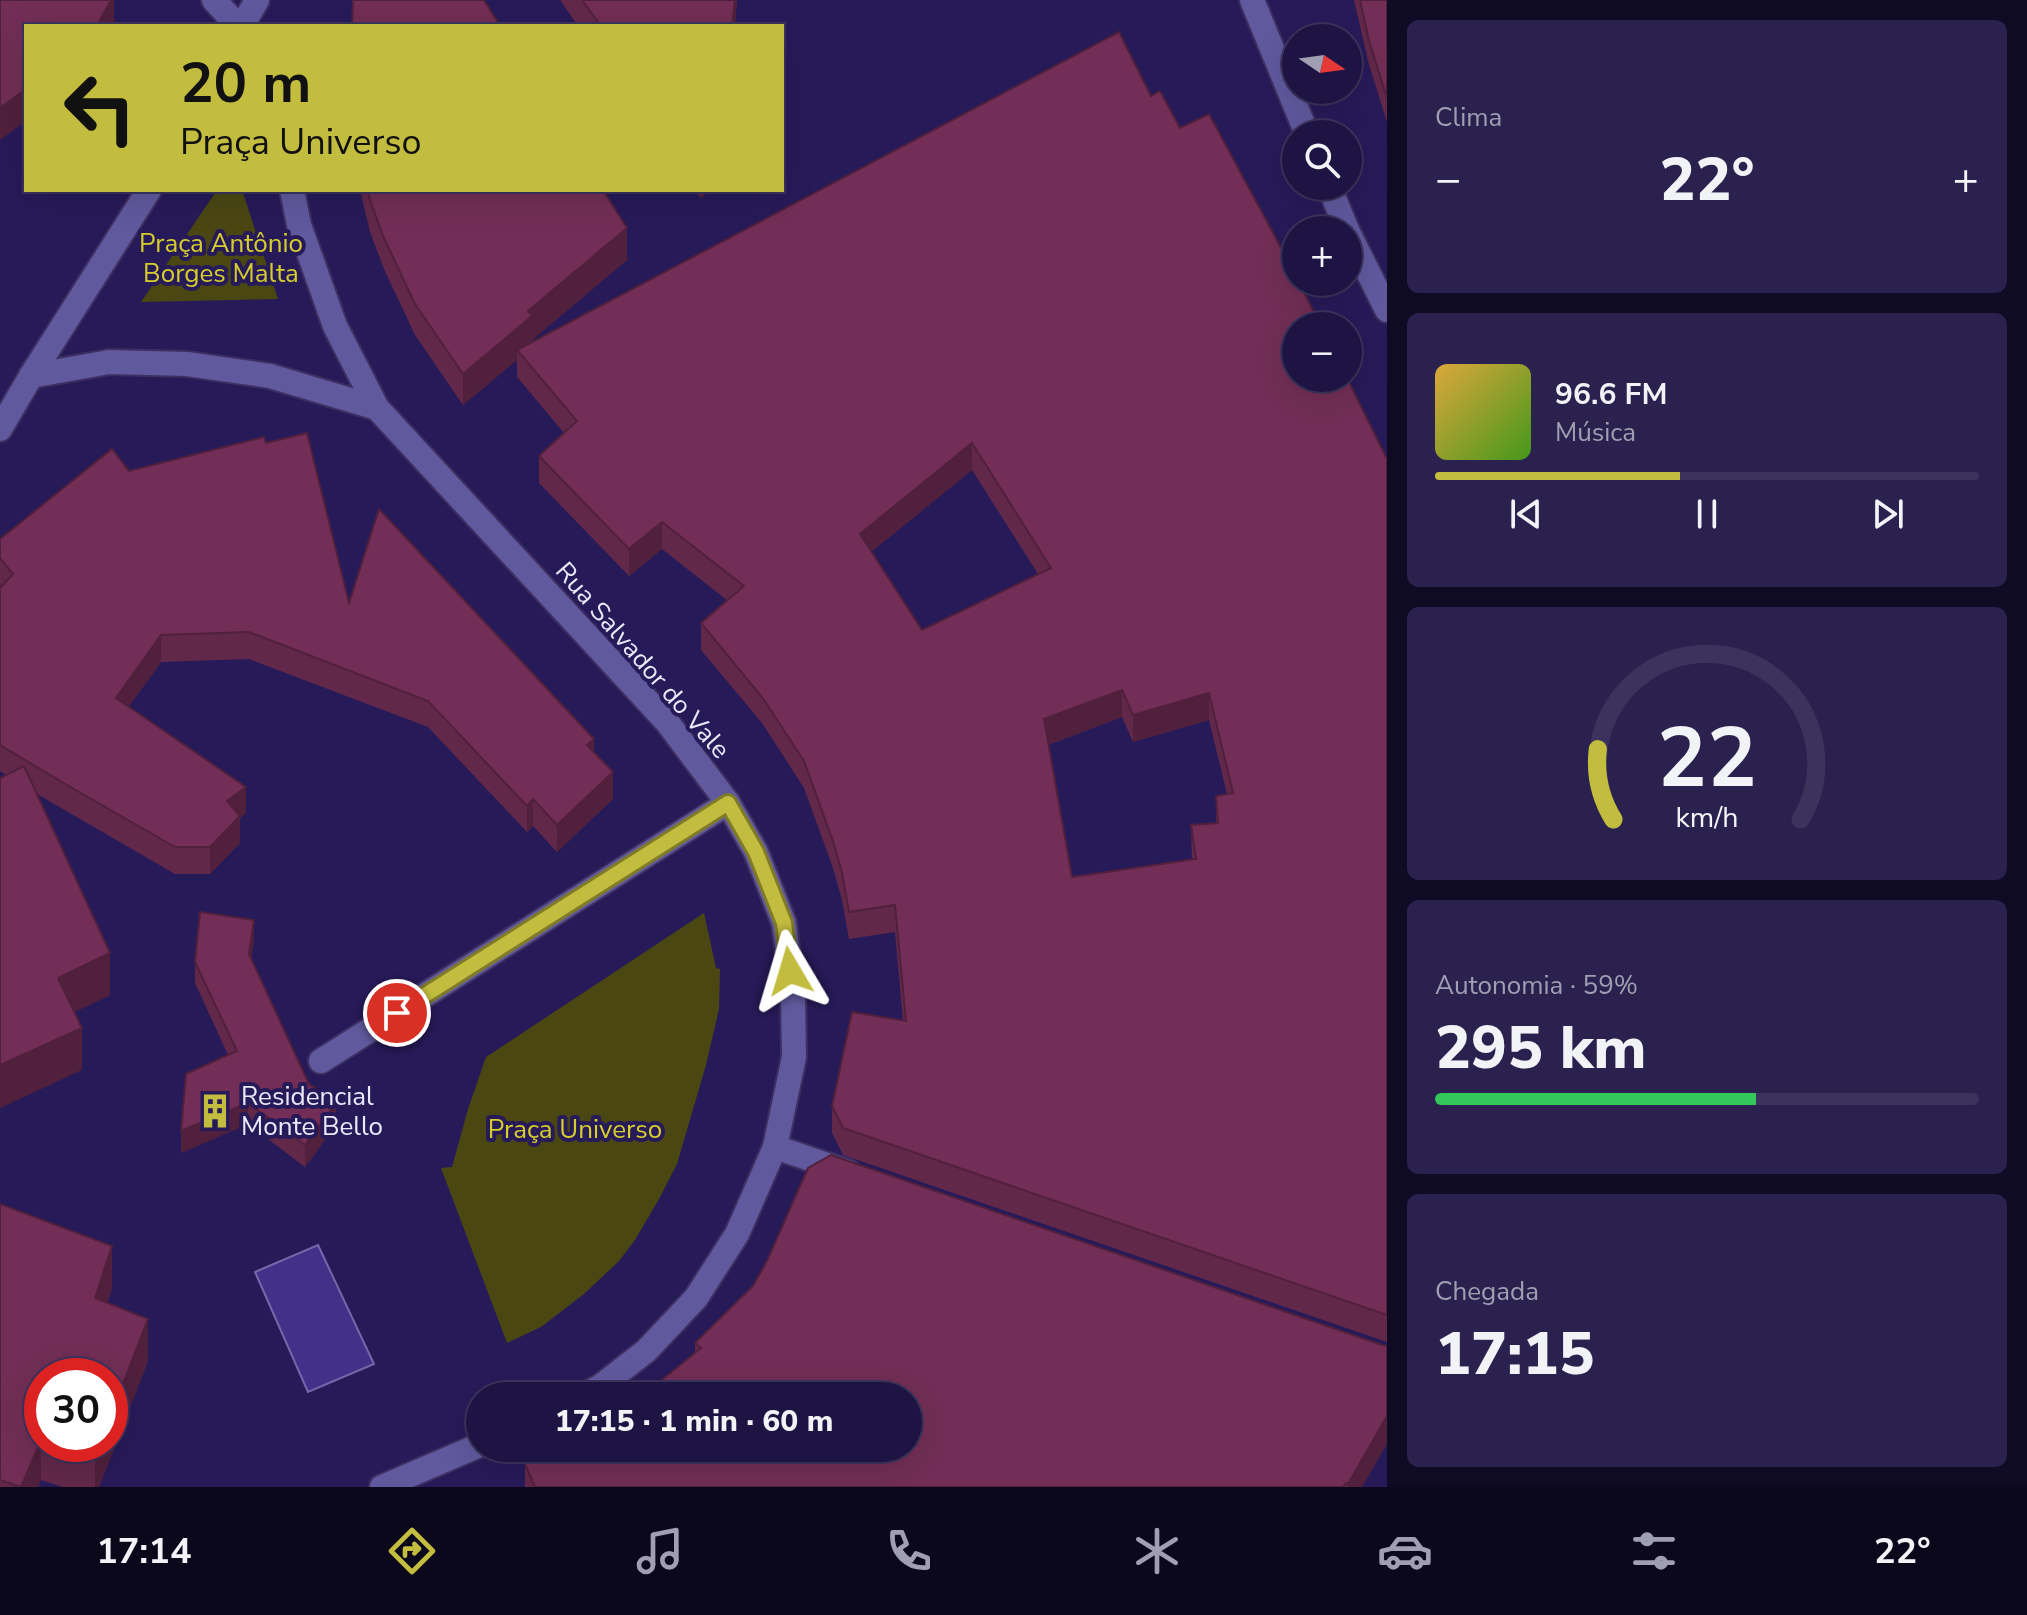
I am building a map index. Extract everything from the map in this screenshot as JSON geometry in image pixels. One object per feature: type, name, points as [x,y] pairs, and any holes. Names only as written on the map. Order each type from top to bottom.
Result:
[{"type":"street","points":[[214,0],[238,24]]},
{"type":"street","points":[[241,24],[257,0]]},
{"type":"street","points":[[1252,0],[1301,120]]},
{"type":"street","points":[[0,429],[148,192]]},
{"type":"street","name":"Rua Salvador do Vale","points":[[292,192],[299,225],[335,326],[377,408],[667,722],[728,803],[756,852],[784,923],[793,994],[794,1057],[775,1147],[737,1234],[696,1298],[646,1351],[606,1382]]},
{"type":"street","points":[[1362,257],[1384,297]]},
{"type":"street","points":[[31,376],[109,362],[187,364],[270,376],[377,408]]},
{"type":"street","points":[[321,1061],[728,803]]},
{"type":"street","points":[[775,1147],[865,1178]]},
{"type":"street","points":[[382,1487],[466,1451]]},
{"type":"green space","name":"Praça Antônio Borges Malta","points":[[216,192],[243,192],[278,299],[141,302]]},
{"type":"green space","name":"Praça Universo","points":[[704,913],[716,968],[720,969],[719,1009],[677,1164],[635,1240],[619,1261],[584,1294],[541,1327],[507,1343],[441,1168],[452,1167],[486,1057]]},
{"type":"shaded area","points":[[318,1245],[374,1364],[308,1392],[255,1272]]},
{"type":"building","points":[[0,0],[111,0],[98,24],[24,24],[24,90],[0,108]]},
{"type":"building","points":[[353,0],[484,0],[499,24],[352,24]]},
{"type":"building","points":[[582,0],[735,0],[732,24],[600,24]]},
{"type":"building","points":[[1360,0],[1387,0],[1387,98],[1369,41]]},
{"type":"building","points":[[1119,32],[1151,96],[1160,91],[1180,128],[1209,114],[1282,250],[1282,296],[1306,296],[1314,312],[1282,312],[1282,392],[1354,392],[1387,459],[1387,1315],[843,1128],[832,1106],[852,1012],[906,1021],[895,905],[849,912],[833,841],[804,761],[762,697],[701,623],[744,586],[662,522],[629,549],[539,456],[577,421],[517,350]],"holes":[[[972,443],[1051,568],[922,630],[860,534]],[[1122,690],[1133,715],[1209,693],[1233,793],[1216,796],[1218,823],[1191,825],[1196,859],[1072,877],[1044,719]]]},
{"type":"building","points":[[368,192],[604,192],[627,228],[528,311],[532,316],[463,374],[415,304]]},
{"type":"building","points":[[307,433],[349,603],[379,509],[594,739],[587,745],[613,772],[557,825],[533,799],[527,806],[428,701],[249,632],[161,635],[116,698],[246,787],[227,801],[240,816],[210,847],[175,847],[0,745],[0,588],[13,574],[0,558],[0,539],[112,449],[129,471],[264,437],[266,443]]},
{"type":"building","points":[[24,766],[110,953],[58,978],[82,1028],[0,1065],[0,778]]},
{"type":"building","points":[[200,912],[254,920],[249,954],[309,1084],[336,1103],[305,1145],[248,1103],[181,1131],[186,1074],[237,1051],[195,962]]},
{"type":"building","points":[[831,1155],[1387,1346],[1387,1416],[1348,1484],[1343,1487],[535,1487],[525,1464],[529,1462],[922,1462],[922,1382],[659,1382],[701,1348],[695,1343],[753,1286],[808,1168]]},
{"type":"building","points":[[0,1204],[112,1246],[95,1298],[148,1319],[128,1371],[128,1358],[24,1358],[24,1462],[32,1462],[21,1487],[0,1480]]},
{"type":"place","name":"Residencial Monte Bello","points":[[215,1111]]},
{"type":"route","points":[[397,1013],[728,803],[756,852],[784,923],[790,971]]}]
